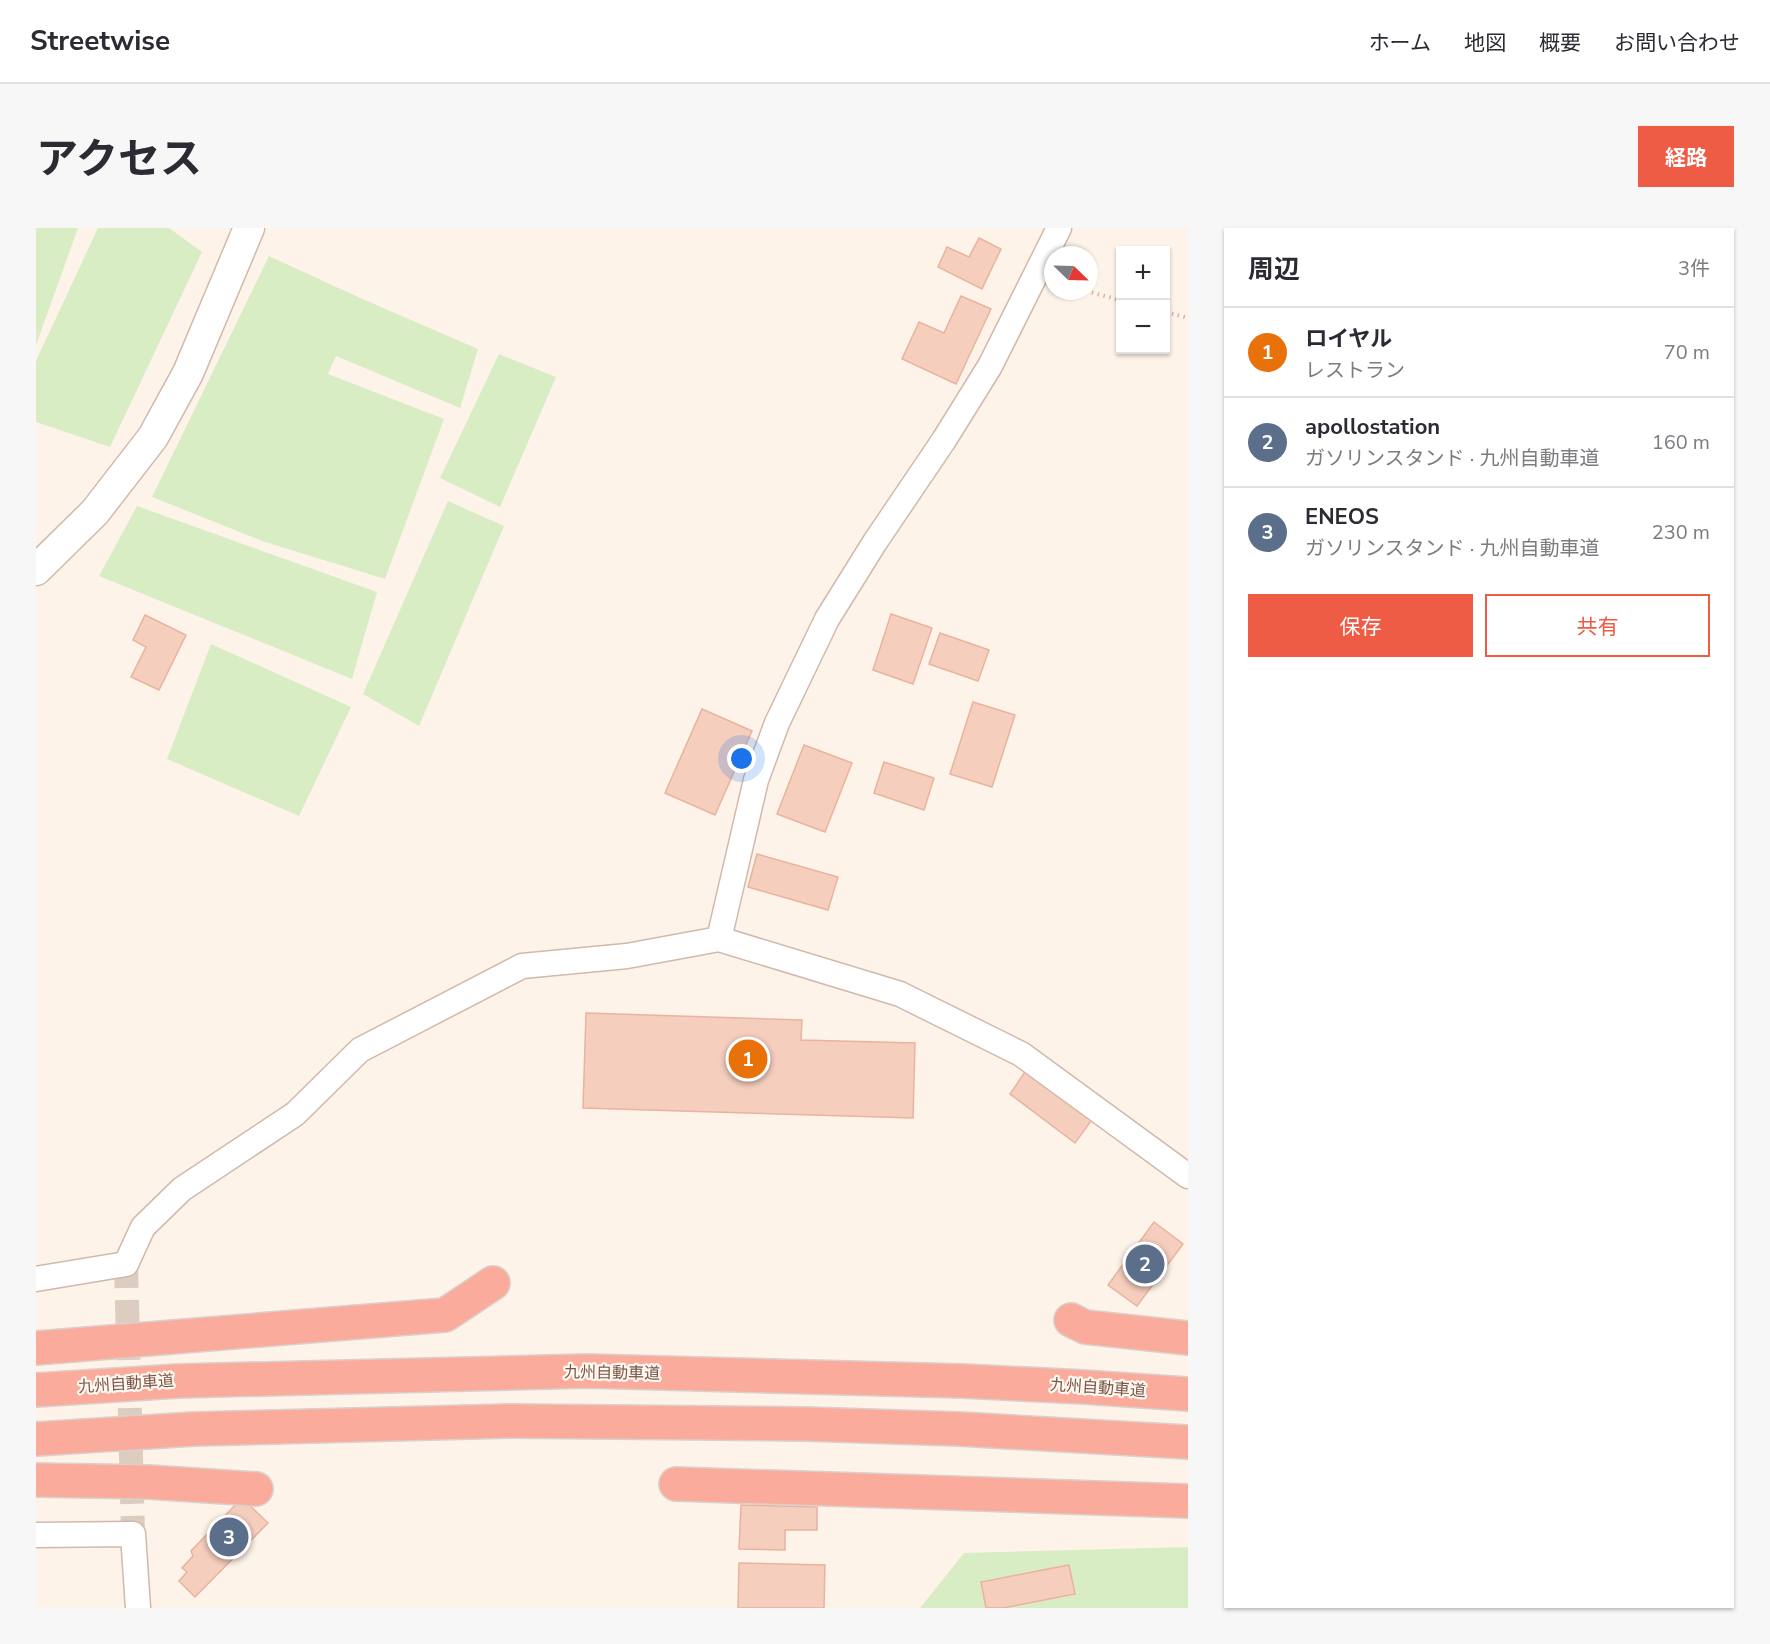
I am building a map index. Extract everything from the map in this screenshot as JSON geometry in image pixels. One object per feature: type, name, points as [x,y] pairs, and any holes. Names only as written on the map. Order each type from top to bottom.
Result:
[{"type":"highway","points":[[36,1348],[445,1315],[493,1282]]},
{"type":"highway","points":[[1071,1320],[1085,1327],[1188,1338]]},
{"type":"highway","name":"九州自動車道","points":[[36,1390],[178,1381],[586,1371],[963,1381],[1188,1394]]},
{"type":"highway","points":[[36,1439],[194,1429],[510,1421],[805,1424],[959,1429],[1188,1442]]},
{"type":"highway","points":[[36,1480],[148,1482],[256,1489]]},
{"type":"highway","points":[[676,1484],[1188,1501]]},
{"type":"street","points":[[36,570],[95,512],[153,437],[188,373],[249,228]]},
{"type":"street","points":[[719,939],[756,780],[777,723],[827,620],[990,366],[1059,228]]},
{"type":"street","points":[[36,1279],[126,1264],[143,1227],[182,1189],[295,1114],[360,1050],[522,966],[627,956],[719,939],[900,994],[1011,1048],[1188,1176]]},
{"type":"street","points":[[36,1535],[133,1534],[138,1608]]},
{"type":"path","points":[[1098,294],[1116,299]]},
{"type":"path","points":[[1170,313],[1188,318]]},
{"type":"green space","points":[[36,228],[78,228],[36,345]]},
{"type":"green space","points":[[98,228],[169,228],[202,252],[110,447],[36,422],[36,361]]},
{"type":"green space","points":[[269,256],[478,349],[460,408],[336,356],[328,374],[444,419],[385,579],[262,541],[152,497]]},
{"type":"green space","points":[[499,354],[556,377],[500,507],[440,478]]},
{"type":"green space","points":[[448,501],[504,526],[419,726],[363,694]]},
{"type":"green space","points":[[137,506],[377,592],[352,679],[99,576]]},
{"type":"green space","points":[[211,644],[351,707],[299,816],[167,759]]},
{"type":"green space","points":[[1188,1547],[1188,1608],[920,1608],[964,1553]]},
{"type":"building","points":[[979,238],[1001,249],[982,289],[938,267],[947,247],[969,257]]},
{"type":"building","points":[[961,296],[991,309],[956,384],[902,359],[919,322],[944,333]]},
{"type":"building","points":[[891,614],[932,628],[913,684],[873,670]]},
{"type":"building","points":[[145,615],[186,635],[159,690],[131,677],[146,647],[133,640]]},
{"type":"building","points":[[940,633],[989,650],[978,681],[929,664]]},
{"type":"building","points":[[973,702],[1015,715],[992,787],[950,774]]},
{"type":"building","points":[[702,709],[752,731],[715,815],[665,793]]},
{"type":"building","points":[[804,745],[852,763],[825,832],[777,814]]},
{"type":"building","points":[[884,762],[934,778],[924,810],[874,793]]},
{"type":"building","points":[[757,854],[838,877],[828,910],[748,887]]},
{"type":"building","points":[[586,1013],[802,1020],[801,1040],[915,1043],[913,1118],[583,1108]]},
{"type":"building","points":[[1027,1069],[1094,1117],[1075,1143],[1010,1094]]},
{"type":"building","points":[[1154,1222],[1183,1244],[1137,1306],[1108,1285]]},
{"type":"building","points":[[242,1498],[268,1523],[195,1597],[179,1581],[187,1572],[182,1568],[193,1556],[191,1551]]},
{"type":"building","points":[[741,1505],[817,1507],[817,1530],[785,1530],[785,1550],[739,1549]]},
{"type":"building","points":[[739,1563],[825,1565],[824,1608],[738,1608]]},
{"type":"building","points":[[1069,1565],[1075,1594],[1003,1608],[986,1608],[981,1582]]},
{"type":"tunnel","points":[[126,1264],[133,1534]]},
{"type":"place","name":"ロイヤル","points":[[748,1059]]},
{"type":"place","name":"apollostation","points":[[1145,1264]]},
{"type":"place","name":"ENEOS","points":[[229,1537]]}]
